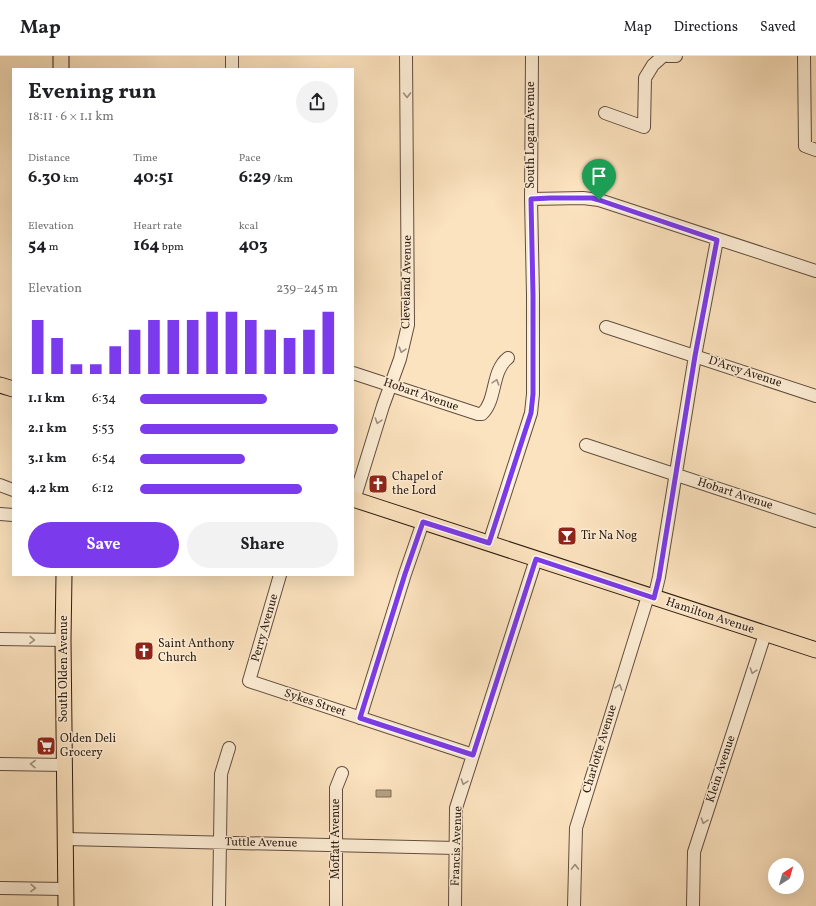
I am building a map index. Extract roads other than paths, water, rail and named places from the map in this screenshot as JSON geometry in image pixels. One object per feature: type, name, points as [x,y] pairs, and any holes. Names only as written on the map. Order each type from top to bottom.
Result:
[{"type":"main road","points":[[61,56],[61,68]]},
{"type":"main road","points":[[0,385],[12,389]]},
{"type":"main road","name":"Hamilton Avenue","points":[[354,500],[816,650]]},
{"type":"main road","name":"South Olden Avenue","points":[[64,576],[63,640],[66,906]]},
{"type":"street","points":[[232,56],[232,68]]},
{"type":"street","name":"Cleveland Avenue","points":[[354,500],[400,359],[408,325],[406,56]]},
{"type":"street","name":"South Logan Avenue","points":[[489,543],[531,413],[533,394],[531,199],[532,56]]},
{"type":"street","points":[[605,114],[644,127],[645,78],[653,65],[663,56]]},
{"type":"street","points":[[668,56],[676,56]]},
{"type":"street","points":[[804,56],[811,148]]},
{"type":"street","points":[[531,199],[583,198],[599,200],[717,240],[816,271]]},
{"type":"street","name":"Charlotte Avenue","points":[[574,906],[576,828],[651,597],[659,578],[695,356],[717,240]]},
{"type":"street","name":"D'Arcy Avenue","points":[[606,327],[816,396]]},
{"type":"street","name":"Hobart Avenue","points":[[354,373],[478,414],[482,414],[487,408],[500,370],[505,360],[508,358]]},
{"type":"street","name":"Hobart Avenue","points":[[586,445],[816,521]]},
{"type":"street","points":[[0,485],[12,490]]},
{"type":"street","points":[[360,718],[405,574],[423,522]]},
{"type":"street","name":"Francis Avenue","points":[[455,906],[456,808],[536,559]]},
{"type":"street","name":"Perry Avenue","points":[[249,681],[280,576]]},
{"type":"street","name":"Klein Avenue","points":[[693,906],[694,852],[766,634]]},
{"type":"street","points":[[0,639],[63,640]]},
{"type":"street","name":"Sykes Street","points":[[249,681],[473,755]]},
{"type":"street","points":[[218,906],[221,774],[229,748]]},
{"type":"street","points":[[0,764],[65,765]]},
{"type":"street","name":"Moffatt Avenue","points":[[336,906],[336,788],[342,773]]},
{"type":"street","name":"Tuttle Avenue","points":[[66,839],[456,848]]},
{"type":"street","points":[[0,888],[66,889]]},
{"type":"place","name":"Chapel of the Lord","points":[[378,484]]},
{"type":"place","name":"Tir Na Nog","points":[[567,536]]},
{"type":"place","name":"Saint Anthony Church","points":[[144,651]]},
{"type":"place","name":"Olden Deli Grocery","points":[[46,746]]}]
